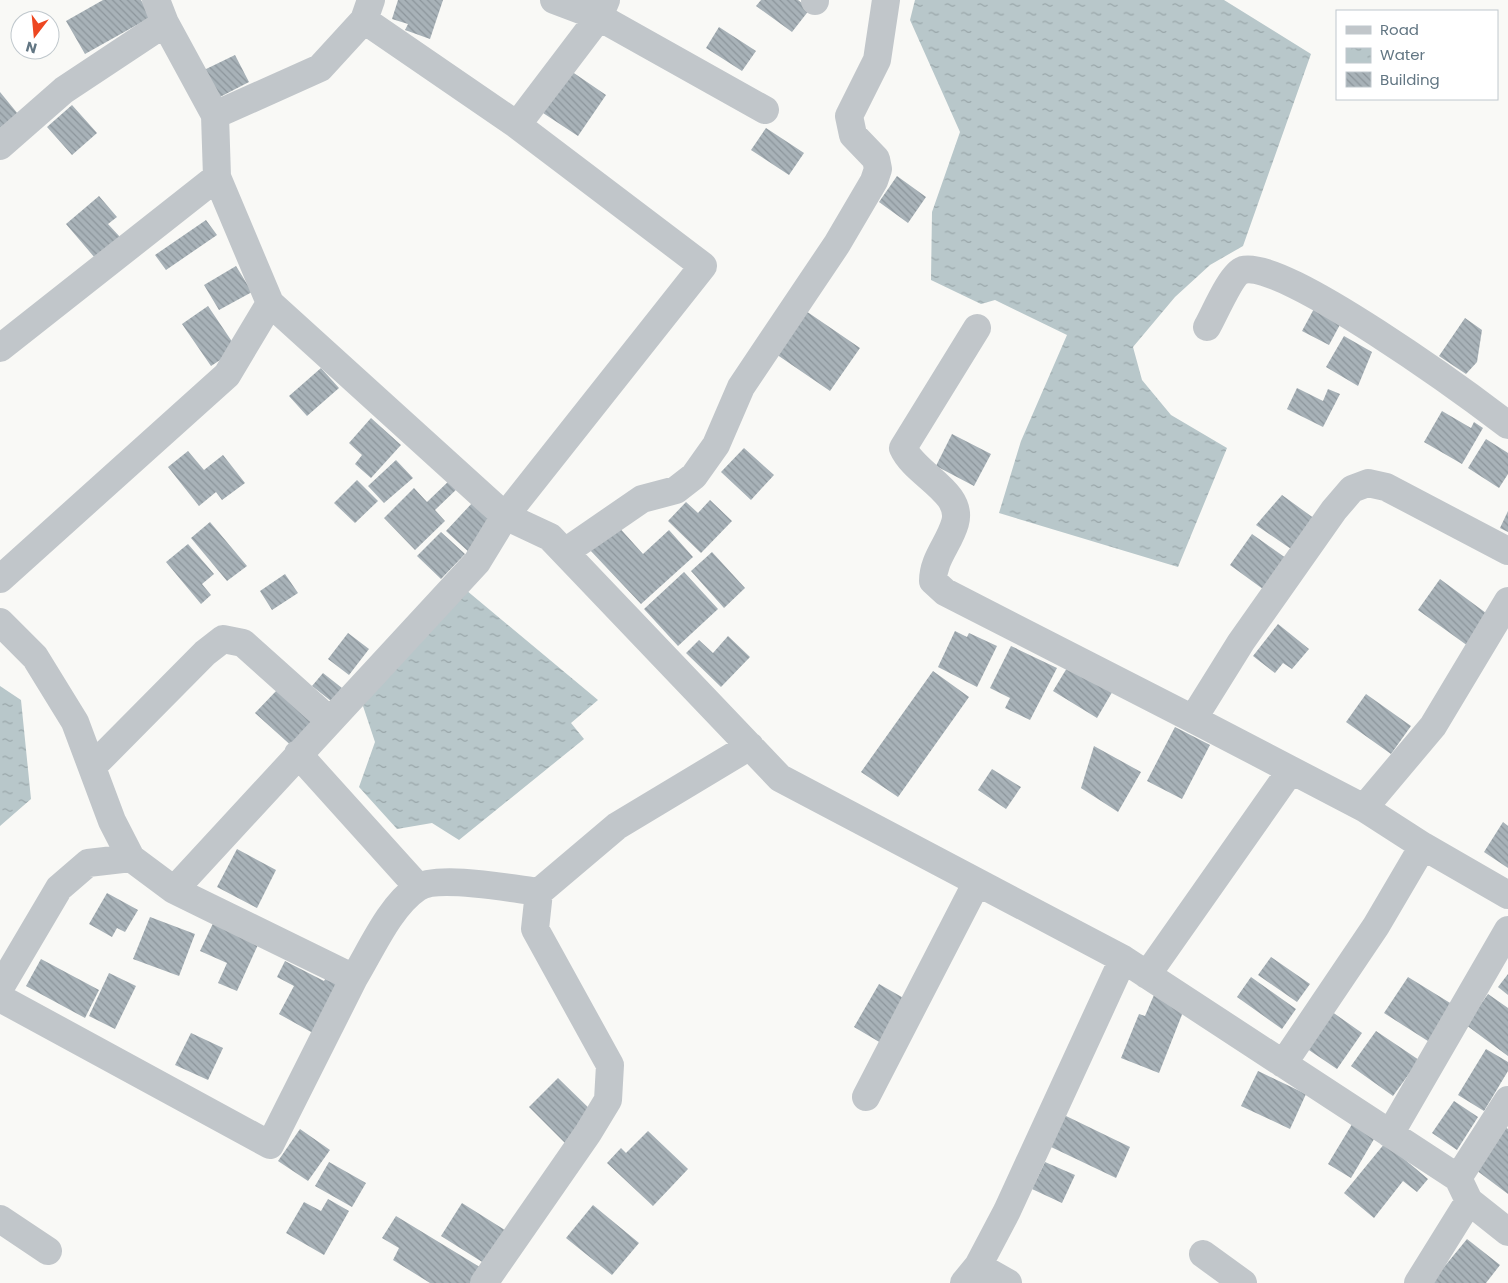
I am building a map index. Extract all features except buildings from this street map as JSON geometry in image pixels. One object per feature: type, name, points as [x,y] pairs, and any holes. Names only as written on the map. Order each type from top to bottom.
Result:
[{"type":"street","points":[[554,0],[602,8],[765,110]]},
{"type":"street","points":[[565,552],[642,499],[676,490],[694,476],[716,445],[741,387],[837,244],[874,180],[878,169],[876,158],[853,135],[849,116],[877,60],[886,0]]},
{"type":"street","points":[[517,125],[602,8]]},
{"type":"street","points":[[174,890],[329,720],[477,562],[505,516],[703,266],[368,10],[320,68],[215,115]]},
{"type":"street","points":[[0,146],[64,90],[161,12],[215,115],[217,177],[270,303],[505,516],[550,537],[780,778],[1123,959],[1390,1134],[1464,1190],[1508,1232]]},
{"type":"street","points":[[0,348],[217,177]]},
{"type":"street","points":[[1207,327],[1233,278],[1241,270],[1254,268],[1280,278],[1351,316],[1421,362],[1508,425]]},
{"type":"street","points":[[0,579],[227,376],[270,303]]},
{"type":"street","points":[[977,328],[903,448],[907,458],[952,498],[957,511],[955,524],[933,569],[933,581],[945,592],[1364,808],[1423,846],[1508,895]]},
{"type":"street","points":[[1194,719],[1241,642],[1292,568],[1352,489],[1368,482],[1386,487],[1508,551]]},
{"type":"street","points":[[1364,808],[1433,726],[1508,601]]},
{"type":"street","points":[[0,622],[35,657],[75,722],[112,821],[131,858],[174,890],[354,978]]},
{"type":"street","points":[[92,767],[205,653],[223,639],[243,643],[329,720]]},
{"type":"street","points":[[492,1280],[608,1100],[610,1064],[534,929],[539,892],[617,826],[750,746]]},
{"type":"street","points":[[298,754],[418,887]]},
{"type":"street","points":[[1147,975],[1291,770]]},
{"type":"street","points":[[1283,1064],[1376,926],[1423,846]]},
{"type":"street","points":[[0,988],[59,888],[88,863],[131,858]]},
{"type":"street","points":[[0,998],[270,1145],[354,978],[396,909],[418,887],[437,882],[539,892]]},
{"type":"street","points":[[866,1097],[977,882]]},
{"type":"street","points":[[1390,1134],[1508,930]]},
{"type":"street","points":[[1008,1283],[971,1274],[1007,1211],[1123,959]]},
{"type":"street","points":[[1418,1283],[1508,1100]]},
{"type":"street","points":[[0,1219],[48,1251]]},
{"type":"street","points":[[1204,1254],[1242,1283]]},
{"type":"water","points":[[915,0],[1224,0],[1311,54],[1243,246],[1210,265],[1175,297],[1133,347],[1142,380],[1171,415],[1227,448],[1178,567],[999,513],[1021,441],[1067,335],[995,300],[981,304],[931,280],[932,212],[960,132],[910,20]]},
{"type":"water","points":[[460,585],[598,700],[571,723],[584,739],[459,840],[432,823],[397,829],[359,787],[375,742],[360,697]]},
{"type":"water","points":[[0,686],[21,700],[31,799],[0,826]]}]
